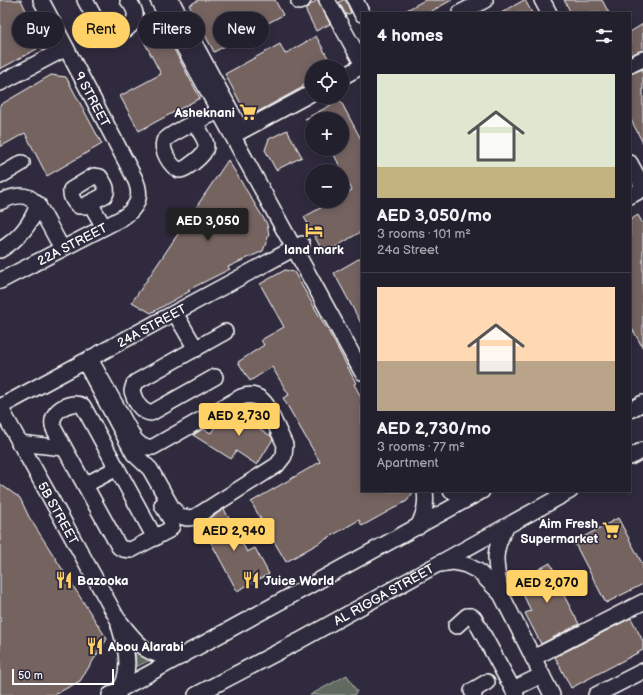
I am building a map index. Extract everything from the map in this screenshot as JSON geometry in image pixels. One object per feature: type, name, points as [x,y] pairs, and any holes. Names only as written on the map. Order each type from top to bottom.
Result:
[{"type":"street","name":"9 STREET","points":[[41,0],[138,184],[139,200]]},
{"type":"street","points":[[85,0],[103,33],[111,37],[133,23],[135,14],[128,0]]},
{"type":"street","points":[[158,0],[219,111],[237,133]]},
{"type":"street","points":[[327,0],[361,62]]},
{"type":"street","points":[[355,0],[361,12]]},
{"type":"street","points":[[542,0],[548,12]]},
{"type":"street","points":[[462,12],[477,2]]},
{"type":"street","points":[[174,4],[237,133],[298,246],[358,350],[361,366]]},
{"type":"street","points":[[0,83],[66,48]]},
{"type":"street","points":[[631,64],[643,58]]},
{"type":"street","points":[[349,72],[361,65]]},
{"type":"street","points":[[237,133],[305,97]]},
{"type":"street","points":[[195,123],[219,111]]},
{"type":"street","points":[[0,176],[22,163]]},
{"type":"street","points":[[631,165],[643,188],[631,195]]},
{"type":"street","points":[[0,185],[4,200],[14,196],[23,196],[31,198],[38,204],[62,249]]},
{"type":"street","name":"22A STREET","points":[[0,281],[129,213],[139,200]]},
{"type":"street","points":[[90,203],[104,227]]},
{"type":"street","points":[[0,250],[14,242],[22,234],[29,225],[38,204]]},
{"type":"street","name":"24A STREET","points":[[0,407],[298,246]]},
{"type":"street","points":[[175,313],[196,348]]},
{"type":"street","points":[[215,377],[155,411],[147,413],[140,408],[132,391],[134,384],[224,332]]},
{"type":"street","points":[[88,360],[145,476],[172,522],[172,526],[169,530],[156,538],[131,550],[119,547],[52,424],[52,419],[55,414],[69,405],[79,404],[83,406],[156,538]]},
{"type":"street","points":[[88,360],[135,440],[143,447],[153,447],[247,395],[253,395],[264,400],[285,445],[284,456],[277,465],[195,517],[191,518],[180,516],[176,512],[150,469],[134,454]]},
{"type":"street","points":[[631,409],[643,403]]},
{"type":"street","name":"5B STREET","points":[[0,407],[117,618],[142,647],[153,654],[166,657],[180,657]]},
{"type":"street","points":[[19,443],[64,448]]},
{"type":"street","points":[[631,456],[643,450]]},
{"type":"street","points":[[85,485],[117,468]]},
{"type":"street","points":[[418,526],[424,514],[426,501],[425,492]]},
{"type":"street","points":[[455,492],[462,494],[479,493]]},
{"type":"street","name":"AL RIGGA STREET","points":[[196,695],[440,564],[568,492]]},
{"type":"street","points":[[116,693],[479,493]]},
{"type":"street","points":[[506,527],[496,550],[496,563],[501,594],[552,695]]},
{"type":"street","points":[[440,564],[453,562],[466,565],[478,571],[501,594]]},
{"type":"street","points":[[533,658],[643,602]]},
{"type":"street","points":[[456,626],[467,616],[474,618],[514,692],[542,675]]},
{"type":"street","name":"5B STREET","points":[[116,693],[125,679],[127,667],[127,655],[117,618]]},
{"type":"street","points":[[596,695],[643,672]]},
{"type":"street","points":[[474,695],[472,691],[487,682]]},
{"type":"green space","points":[[135,650],[150,660],[136,667]]},
{"type":"green space","points":[[347,675],[357,692],[354,695],[310,695]]},
{"type":"building","points":[[0,0],[21,0],[27,12],[12,12],[12,48],[38,48],[0,69]]},
{"type":"building","points":[[199,0],[275,0],[283,15],[269,23],[269,12],[213,12],[213,48],[221,48],[214,52],[205,35],[205,12],[193,12],[189,5]]},
{"type":"building","points":[[317,0],[330,24],[316,31],[305,9]]},
{"type":"building","points":[[346,0],[351,13],[346,15],[339,2]]},
{"type":"building","points":[[425,0],[452,0],[430,12],[403,12]]},
{"type":"building","points":[[524,0],[531,12],[503,12]]},
{"type":"building","points":[[564,0],[602,0],[608,12],[570,12]]},
{"type":"building","points":[[643,24],[643,50],[631,55],[631,31]]},
{"type":"building","points":[[316,36],[329,60],[305,60],[305,84],[302,86],[303,87],[248,117],[225,74],[280,44],[285,54]]},
{"type":"building","points":[[147,48],[173,48],[200,98],[139,131],[120,96],[161,74]]},
{"type":"building","points":[[643,69],[643,143],[631,120],[631,74]]},
{"type":"building","points":[[51,75],[66,77],[102,144],[47,176],[25,133],[0,147],[0,105]]},
{"type":"building","points":[[333,104],[342,104],[346,112],[318,112]]},
{"type":"building","points":[[349,117],[361,139],[361,232],[324,254],[304,217],[320,208],[349,208],[349,192],[352,190],[349,184],[349,164],[339,164],[335,156],[349,156]]},
{"type":"building","points":[[287,130],[302,157],[276,170],[265,150],[269,139]]},
{"type":"building","points":[[228,160],[267,224],[269,235],[263,251],[228,267],[230,269],[188,290],[190,291],[151,313],[132,302]]},
{"type":"building","points":[[638,215],[643,224],[643,348],[631,327],[631,219]]},
{"type":"building","points":[[361,258],[361,323],[334,273]]},
{"type":"building","points":[[285,270],[294,272],[356,383],[354,384],[361,397],[361,492],[413,492],[407,501],[362,526],[359,520],[286,562],[251,502],[320,462],[283,398],[289,395],[272,367],[250,381],[238,362],[264,345],[261,340],[284,327],[260,284]]},
{"type":"building","points":[[245,405],[259,414],[253,425],[271,436],[273,439],[257,465],[236,451],[231,459],[193,435],[203,429],[211,433],[219,420],[230,427]]},
{"type":"building","points":[[0,484],[20,498],[29,517],[107,639],[80,681],[54,695],[0,695]]},
{"type":"building","points":[[224,509],[247,552],[255,548],[269,574],[237,591],[201,524]]},
{"type":"building","points":[[618,518],[643,565],[643,584],[606,603],[574,542]]},
{"type":"building","points":[[550,563],[564,589],[561,590],[579,624],[541,644],[525,613],[531,611],[520,588],[520,583],[523,578]]},
{"type":"building","points":[[631,618],[643,641],[643,650],[571,688],[555,657]]},
{"type":"place","name":"Asheknani","points":[[248,112]]},
{"type":"place","name":"land mark","points":[[314,230]]},
{"type":"place","name":"Aim Fresh Supermarket","points":[[611,530]]},
{"type":"place","name":"Bazooka","points":[[64,580]]},
{"type":"place","name":"Juice World","points":[[251,580]]},
{"type":"place","name":"Abou Alarabi","points":[[95,646]]}]
